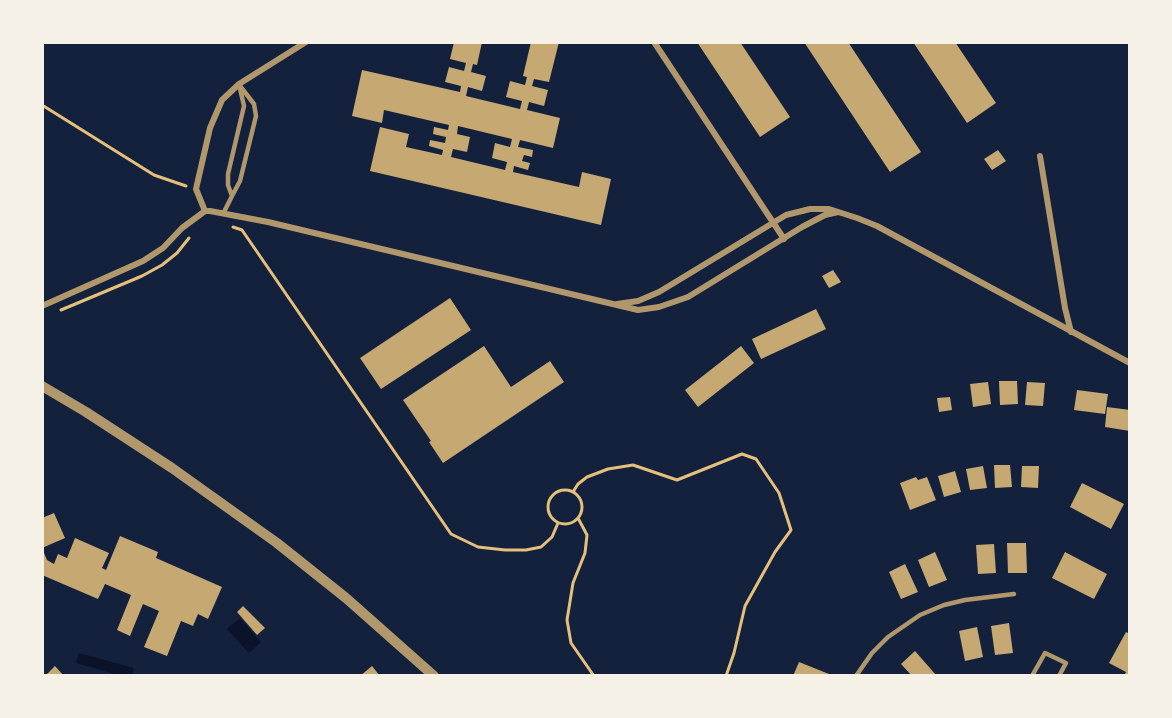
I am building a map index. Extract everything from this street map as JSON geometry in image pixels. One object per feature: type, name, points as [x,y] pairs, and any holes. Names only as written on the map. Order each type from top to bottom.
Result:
[{"type":"street","points":[[205,211],[196,189],[214,117],[222,100],[238,84],[306,42]]},
{"type":"street","points":[[654,42],[783,239]]},
{"type":"street","points":[[1040,156],[1071,332]]},
{"type":"street","points":[[615,304],[638,301],[659,292],[772,222],[794,212],[829,209],[876,226],[1130,363]]},
{"type":"street","points":[[42,306],[150,257],[164,248],[182,228],[205,211],[224,212],[642,310],[681,300],[825,215],[838,212]]},
{"type":"street","points":[[42,386],[124,436],[272,539],[323,579],[434,676]]},
{"type":"lane","points":[[232,196],[228,185],[228,174],[244,106],[238,84]]},
{"type":"lane","points":[[224,212],[240,181],[256,116],[254,104],[238,84]]},
{"type":"lane","points":[[856,676],[872,653],[888,637],[920,615],[944,605],[965,600],[1014,594]]},
{"type":"lane","points":[[1032,676],[1045,652],[1066,663],[1059,676]]},
{"type":"path","points":[[42,105],[154,175],[196,189]]},
{"type":"path","points":[[231,227],[242,230],[451,534],[478,547],[526,550],[541,547],[552,537],[558,523]]},
{"type":"path","points":[[573,492],[578,484],[587,477],[608,469],[633,465],[677,480],[742,454],[756,459],[779,493],[791,530],[775,552],[745,606],[726,676]]},
{"type":"path","points":[[568,490],[577,495],[582,509],[578,518],[569,524],[558,523],[553,520],[548,510],[550,500],[557,492],[568,490]]},
{"type":"path","points":[[578,518],[586,535],[585,553],[573,583],[567,620],[571,643],[594,676]]},
{"type":"water","points":[[240,618],[261,642],[249,653],[227,629]]},
{"type":"water","points":[[79,653],[134,668],[132,676],[121,676],[76,663]]},
{"type":"building","points":[[454,42],[482,42],[477,65],[473,64],[471,72],[486,76],[482,91],[468,87],[466,96],[520,109],[522,101],[506,97],[510,81],[525,85],[527,77],[523,76],[531,42],[559,42],[549,82],[534,79],[532,86],[548,90],[544,106],[529,102],[527,110],[560,118],[553,148],[520,140],[518,147],[533,150],[532,157],[524,155],[522,161],[530,163],[528,170],[514,166],[513,172],[579,187],[582,172],[611,179],[601,225],[370,171],[380,127],[409,134],[406,147],[442,155],[443,150],[429,146],[430,140],[445,143],[446,137],[433,134],[434,127],[448,130],[449,125],[384,110],[382,123],[352,116],[362,70],[460,92],[461,86],[445,82],[449,67],[464,71],[466,63],[450,59]],"holes":[[[458,126],[512,139],[510,147],[495,143],[492,158],[507,162],[505,170],[451,157],[453,149],[467,152],[470,137],[457,134]]]},
{"type":"building","points":[[697,42],[740,42],[790,117],[760,137]]},
{"type":"building","points":[[804,42],[848,42],[921,152],[890,172]]},
{"type":"building","points":[[913,42],[955,42],[996,103],[967,123]]},
{"type":"building","points":[[998,150],[1006,161],[992,170],[984,159]]},
{"type":"building","points":[[833,270],[841,282],[829,288],[822,276]]},
{"type":"building","points":[[450,298],[471,330],[381,389],[360,358]]},
{"type":"building","points":[[816,309],[826,329],[761,359],[752,339]]},
{"type":"building","points":[[484,346],[511,387],[550,361],[564,382],[443,463],[403,400]]},
{"type":"building","points":[[741,346],[754,363],[698,407],[685,390]]},
{"type":"building","points":[[999,381],[1017,381],[1018,404],[1000,405]]},
{"type":"building","points":[[988,382],[991,404],[973,407],[970,384]]},
{"type":"building","points":[[1027,382],[1045,383],[1043,406],[1025,405]]},
{"type":"building","points":[[1077,390],[1108,394],[1105,414],[1074,410]]},
{"type":"building","points":[[950,397],[952,410],[939,412],[937,398]]},
{"type":"building","points":[[1107,407],[1130,410],[1130,431],[1105,427]]},
{"type":"building","points":[[994,465],[1010,465],[1012,487],[995,488]]},
{"type":"building","points":[[983,466],[987,488],[970,490],[966,469]]},
{"type":"building","points":[[1022,466],[1039,466],[1038,488],[1021,487]]},
{"type":"building","points":[[955,471],[961,492],[944,497],[938,476]]},
{"type":"building","points":[[916,477],[918,480],[927,477],[936,500],[910,510],[900,483]]},
{"type":"building","points":[[1082,483],[1124,504],[1111,529],[1070,507]]},
{"type":"building","points":[[54,513],[65,538],[42,548],[42,518]]},
{"type":"building","points":[[120,536],[158,552],[156,558],[222,587],[208,619],[198,614],[193,626],[181,621],[167,656],[144,647],[159,611],[143,604],[130,636],[117,630],[131,595],[105,584],[98,599],[42,575],[42,548],[47,560],[54,564],[58,554],[67,558],[75,538],[109,553],[102,568],[106,570]]},
{"type":"building","points":[[1007,543],[1026,543],[1027,573],[1008,573]]},
{"type":"building","points":[[994,544],[996,573],[978,574],[976,545]]},
{"type":"building","points":[[935,552],[947,580],[929,587],[918,560]]},
{"type":"building","points":[[1065,552],[1107,574],[1094,599],[1052,578]]},
{"type":"building","points":[[905,564],[918,592],[901,599],[889,572]]},
{"type":"building","points":[[243,606],[265,628],[257,635],[237,612]]},
{"type":"building","points":[[1009,623],[1013,653],[995,655],[991,626]]},
{"type":"building","points":[[977,627],[983,657],[965,661],[959,631]]},
{"type":"building","points":[[1126,632],[1130,634],[1130,676],[1124,676],[1126,672],[1109,663]]},
{"type":"building","points":[[915,651],[935,676],[912,676],[901,664]]},
{"type":"building","points":[[799,662],[829,674],[829,676],[793,676]]},
{"type":"building","points":[[55,666],[64,676],[47,674]]},
{"type":"building","points":[[372,666],[380,676],[360,676]]}]
